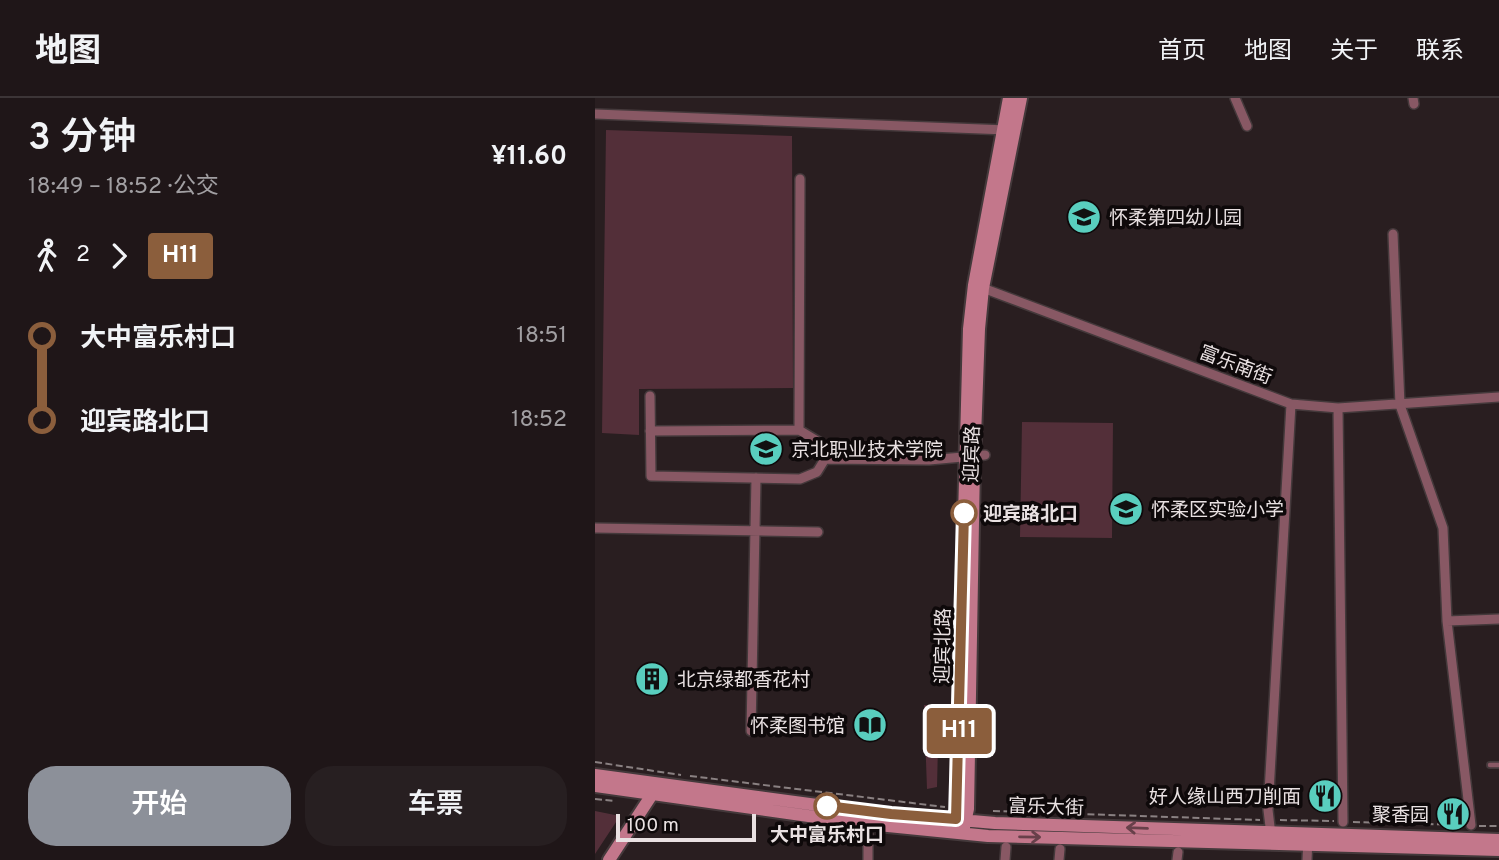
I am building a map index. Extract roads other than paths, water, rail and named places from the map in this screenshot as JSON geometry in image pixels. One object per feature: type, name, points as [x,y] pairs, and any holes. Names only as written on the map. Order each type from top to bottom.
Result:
[{"type":"main road","name":"迎宾北路","points":[[1009,98],[1010,130]]},
{"type":"main road","name":"迎宾北路","points":[[962,834],[960,816],[975,455],[969,329],[1010,130],[1021,98]]},
{"type":"main road","name":"富乐大街","points":[[595,775],[656,789]]},
{"type":"main road","name":"富乐大街","points":[[595,786],[656,789],[868,818],[962,834],[1271,832]]},
{"type":"main road","points":[[609,860],[656,789]]},
{"type":"main road","name":"富乐大街","points":[[868,818],[960,816],[995,824],[1271,832],[1308,839],[1499,850]]},
{"type":"main road","name":"富乐大街","points":[[1308,839],[1499,840]]},
{"type":"street","points":[[1235,98],[1247,125]]},
{"type":"street","points":[[595,114],[1010,130]]},
{"type":"street","points":[[799,430],[800,179]]},
{"type":"street","points":[[1393,234],[1400,405],[1443,528],[1447,621],[1471,825]]},
{"type":"street","name":"富乐南街","points":[[979,286],[1291,404],[1338,408],[1499,397]]},
{"type":"street","points":[[650,396],[651,477],[800,479],[817,472],[825,459]]},
{"type":"street","points":[[1271,832],[1291,404]]},
{"type":"street","points":[[1338,408],[1343,822]]},
{"type":"street","points":[[650,431],[799,430],[819,442],[825,459]]},
{"type":"street","points":[[825,459],[929,460],[975,455]]},
{"type":"street","points":[[751,731],[756,478]]},
{"type":"street","points":[[595,528],[818,532]]},
{"type":"street","points":[[1447,621],[1499,619]]},
{"type":"street","points":[[867,860],[868,818]]},
{"type":"street","points":[[1307,860],[1308,839]]},
{"type":"street","points":[[1005,860],[1006,847]]},
{"type":"street","points":[[1059,860],[1060,849]]},
{"type":"lane","points":[[1490,765],[1499,765]]},
{"type":"place","name":"怀柔第四幼儿园","points":[[1084,217]]},
{"type":"place","name":"京北职业技术学院","points":[[766,449]]},
{"type":"place","name":"怀柔区实验小学","points":[[1126,509]]},
{"type":"place","name":"迎宾路北口","points":[[964,513]]},
{"type":"place","name":"北京绿都香花村","points":[[652,679]]},
{"type":"place","name":"怀柔图书馆","points":[[870,725]]},
{"type":"place","name":"好人缘山西刀削面","points":[[1325,796]]},
{"type":"place","name":"大中富乐村口","points":[[827,806]]},
{"type":"place","name":"聚香园","points":[[1453,814]]}]
